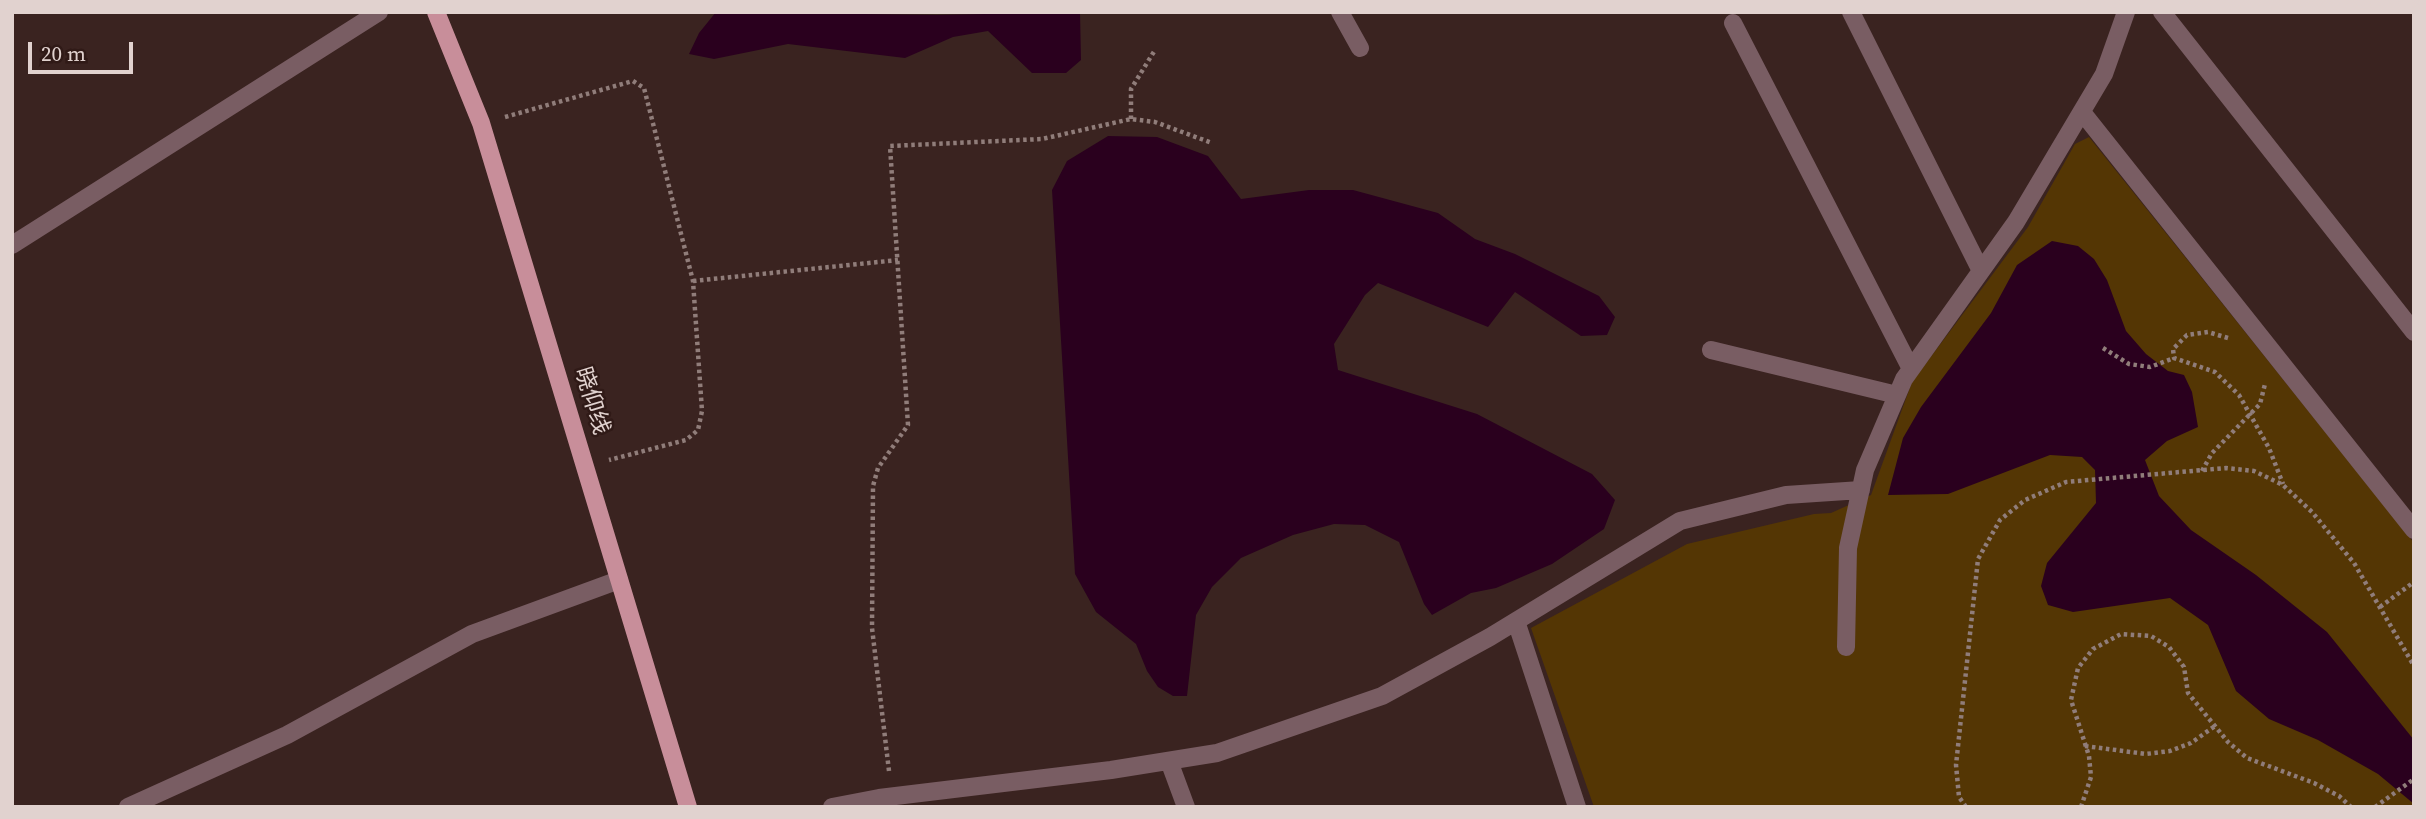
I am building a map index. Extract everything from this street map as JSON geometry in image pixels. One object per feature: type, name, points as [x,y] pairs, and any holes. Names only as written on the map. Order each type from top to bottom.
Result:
[{"type":"main road","name":"晓仰线","points":[[436,12],[481,124],[688,807]]},
{"type":"street","points":[[12,245],[379,12]]},
{"type":"street","points":[[1340,12],[1360,48]]},
{"type":"street","points":[[1851,12],[1981,271]]},
{"type":"street","points":[[1846,647],[1848,548],[1865,470],[1897,395],[1912,369],[2016,222],[2082,112],[2104,74],[2126,12]]},
{"type":"street","points":[[2162,12],[2414,332]]},
{"type":"street","points":[[1733,23],[1912,369]]},
{"type":"street","points":[[2082,112],[2414,530]]},
{"type":"street","points":[[1711,350],[1897,395]]},
{"type":"street","points":[[832,807],[892,796],[924,800],[1217,753],[1382,696],[1516,621],[1680,521],[1786,495],[1861,491]]},
{"type":"street","points":[[128,807],[287,735],[472,634],[619,580]]},
{"type":"street","points":[[1516,621],[1577,807]]},
{"type":"street","points":[[1169,761],[1186,807]]},
{"type":"path","points":[[1131,119],[1130,89],[1155,50]]},
{"type":"path","points":[[481,124],[633,81],[644,88],[693,281],[702,411],[698,430],[686,440],[585,466]]},
{"type":"path","points":[[892,796],[872,628],[873,486],[878,468],[908,425],[890,146],[1042,139],[1131,119],[1155,122],[1212,143]]},
{"type":"path","points":[[693,281],[898,260]]},
{"type":"path","points":[[2174,358],[2173,349],[2187,335],[2208,332],[2232,340]]},
{"type":"path","points":[[2103,348],[2129,364],[2150,367],[2174,358],[2215,372],[2239,395],[2251,414],[2283,485]]},
{"type":"path","points":[[2202,471],[2212,453],[2260,404],[2269,348]]},
{"type":"path","points":[[2259,377],[2264,388]]},
{"type":"path","points":[[1966,807],[1959,797],[1956,765],[1978,559],[2000,520],[2025,500],[2066,482],[2202,471],[2254,471],[2283,485],[2312,512],[2354,563],[2414,666]]},
{"type":"path","points":[[2380,607],[2414,582]]},
{"type":"path","points":[[2081,807],[2091,777],[2071,701],[2078,668],[2093,649],[2121,634],[2151,635],[2169,647],[2184,667],[2188,693],[2215,726],[2247,758],[2314,783],[2339,796],[2351,807]]},
{"type":"path","points":[[2085,746],[2146,754],[2170,751],[2191,743],[2215,726]]},
{"type":"path","points":[[2375,807],[2414,779]]},
{"type":"shaded area","points":[[716,12],[937,15],[1080,12],[1081,60],[1066,73],[1032,73],[988,31],[953,37],[905,58],[788,44],[714,59],[689,54],[699,33]]},
{"type":"shaded area","points":[[1108,136],[1157,137],[1208,156],[1241,199],[1309,190],[1353,190],[1438,213],[1475,239],[1515,254],[1599,296],[1615,317],[1607,335],[1581,336],[1515,292],[1488,327],[1378,283],[1365,295],[1334,344],[1338,370],[1477,414],[1592,474],[1615,500],[1604,529],[1552,564],[1496,588],[1471,593],[1432,615],[1424,604],[1399,542],[1365,525],[1334,524],[1293,535],[1241,558],[1212,587],[1196,615],[1187,696],[1173,696],[1158,687],[1147,671],[1136,644],[1096,612],[1075,574],[1052,190],[1067,161]]},
{"type":"shaded area","points":[[2089,137],[2414,543],[2414,807],[1594,807],[1531,628],[1687,544],[1814,514],[1831,513],[1871,495],[1912,382],[2028,227],[2075,144]]},
{"type":"shaded area","points":[[2052,241],[2078,246],[2094,259],[2107,280],[2126,331],[2146,354],[2168,371],[2184,375],[2192,392],[2198,427],[2167,441],[2145,460],[2159,496],[2191,530],[2256,575],[2327,632],[2414,740],[2414,804],[2378,774],[2318,740],[2269,719],[2236,691],[2208,625],[2170,598],[2073,612],[2048,605],[2041,586],[2047,563],[2096,503],[2095,470],[2082,457],[2050,455],[1948,494],[1888,495],[1903,438],[1921,407],[1991,313],[2017,265]]}]
